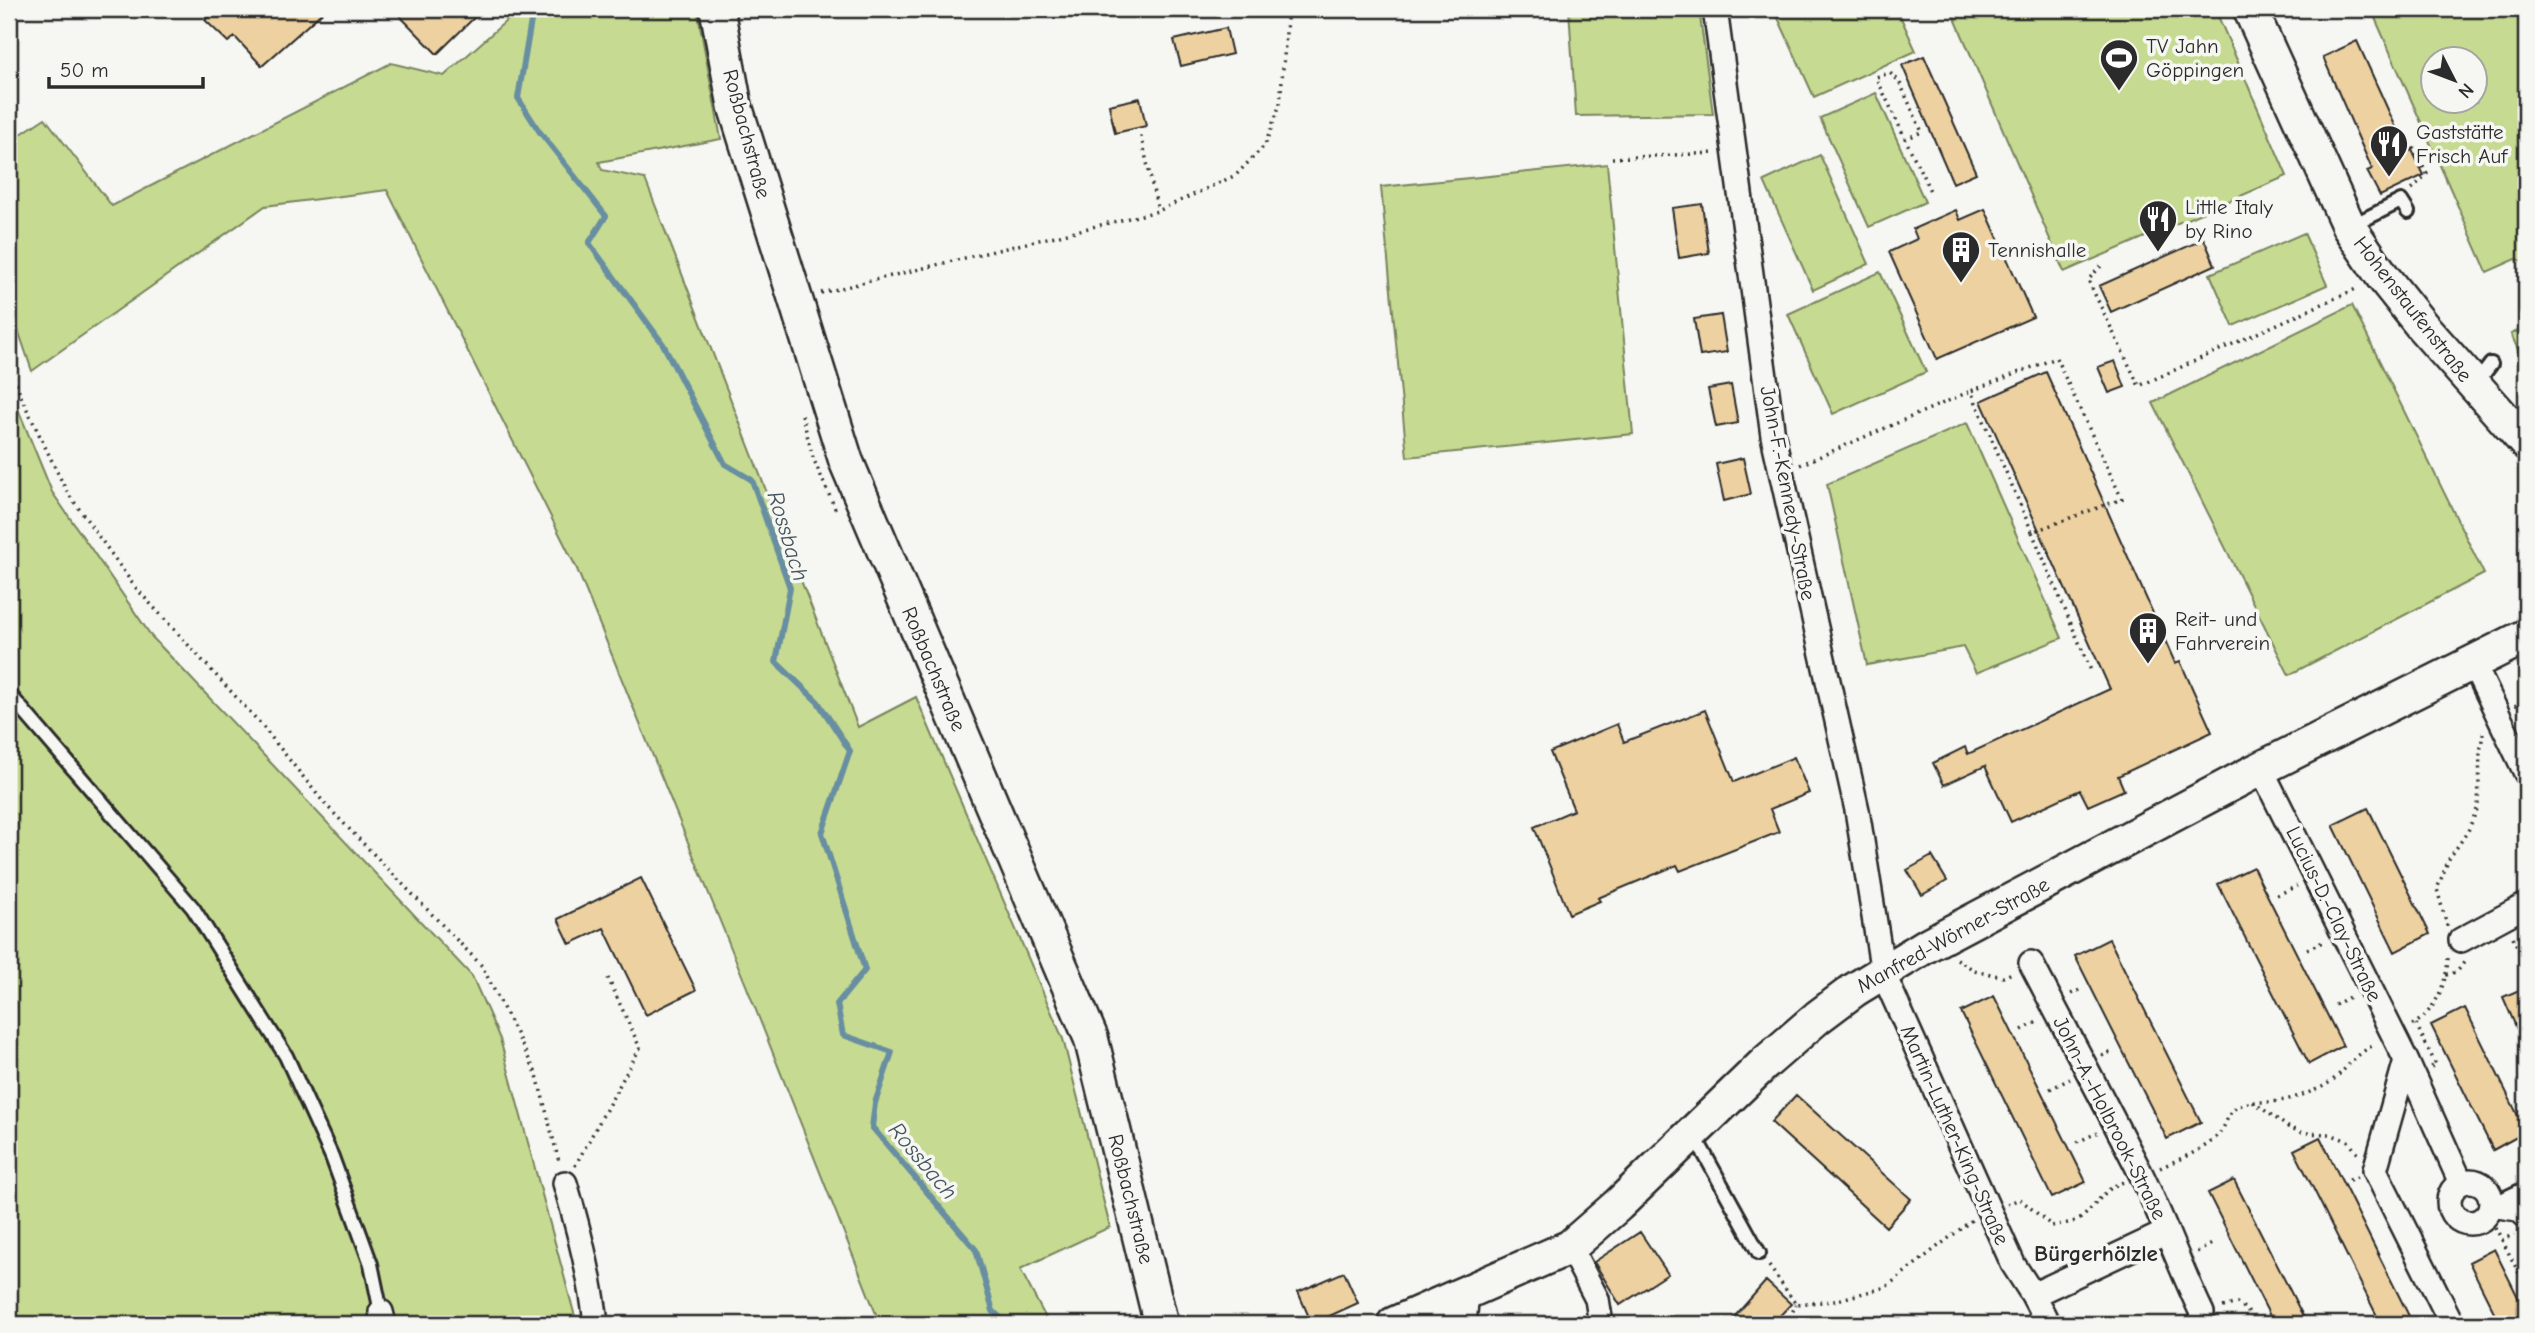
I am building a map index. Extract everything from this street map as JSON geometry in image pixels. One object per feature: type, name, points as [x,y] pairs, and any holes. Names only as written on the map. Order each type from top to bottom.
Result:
[{"type":"street","name":"Roßbachstraße","points":[[717,9],[735,106],[846,461],[1091,1038],[1161,1324]]},
{"type":"street","name":"John-F.-Kennedy-Straße","points":[[1715,9],[1773,436],[1857,810],[1884,972]]},
{"type":"street","name":"Hohenstaufenstraße","points":[[2250,9],[2349,228],[2422,326],[2483,375],[2526,443]]},
{"type":"street","name":"Manfred-Wörner-Straße","points":[[1394,1324],[1466,1308],[1570,1247],[1818,1017],[1854,990],[1940,938],[2261,769],[2474,665],[2526,636]]},
{"type":"street","points":[[2474,665],[2526,773]]},
{"type":"street","name":"Lucius-D.-Clay-Straße","points":[[2261,769],[2394,1035],[2461,1183]]},
{"type":"street","points":[[2452,942],[2526,905]]},
{"type":"street","name":"John-A.-Holbrook-Straße","points":[[2031,963],[2142,1176],[2177,1262],[2202,1313]]},
{"type":"street","name":"Martin-Luther-King-Straße","points":[[1884,972],[1988,1211],[2013,1264],[2033,1294],[2048,1324]]},
{"type":"street","points":[[2406,1060],[2375,1170],[2452,1324]]},
{"type":"street","points":[[2474,1181],[2489,1192],[2491,1205],[2485,1217],[2472,1224],[2458,1220],[2453,1215],[2449,1201],[2451,1194],[2461,1183],[2474,1181]]},
{"type":"street","points":[[565,1183],[584,1248],[596,1324]]},
{"type":"street","points":[[2491,1205],[2518,1209],[2526,1216]]},
{"type":"street","points":[[2033,1294],[2167,1232]]},
{"type":"street","points":[[1570,1247],[1597,1299],[1601,1324]]},
{"type":"lane","points":[[2349,228],[2405,206]]},
{"type":"lane","points":[[9,694],[193,908],[286,1056],[332,1157],[371,1264],[382,1318]]},
{"type":"lane","points":[[1692,1132],[1759,1253]]},
{"type":"lane","points":[[2491,1205],[2526,1188]]},
{"type":"path","points":[[795,299],[1158,211],[1236,176],[1265,145],[1280,104],[1288,9]]},
{"type":"path","points":[[1906,139],[1922,132],[1899,81],[1891,73],[1876,77],[1931,193]]},
{"type":"path","points":[[1141,136],[1158,211]]},
{"type":"path","points":[[2405,206],[2427,174],[2413,147]]},
{"type":"path","points":[[1612,159],[1734,151]]},
{"type":"path","points":[[2101,266],[2088,280],[2140,386],[2383,277]]},
{"type":"path","points":[[1781,473],[1971,391],[2056,358],[2122,499],[2032,532]]},
{"type":"path","points":[[9,363],[22,399],[67,492],[135,587],[259,722],[325,804],[482,966],[537,1075],[565,1183]]},
{"type":"path","points":[[1971,391],[2092,673]]},
{"type":"path","points":[[2521,701],[2526,712]]},
{"type":"path","points":[[1796,1304],[1834,1301],[1886,1287],[1966,1224],[1988,1211],[2020,1199],[2052,1226],[2079,1220],[2116,1184],[2142,1176],[2208,1145],[2222,1131],[2231,1111],[2251,1101],[2278,1101],[2316,1090],[2335,1081],[2346,1066],[2365,1049],[2422,1020],[2439,996],[2452,942],[2437,889],[2449,859],[2468,831],[2479,807],[2483,732],[2500,720]]},
{"type":"path","points":[[2504,917],[2526,967]]},
{"type":"path","points":[[1940,938],[1953,957],[1973,970],[2003,977],[2031,963]]},
{"type":"path","points":[[565,1183],[640,1048],[608,978]]},
{"type":"path","points":[[2416,1023],[2436,1065]]},
{"type":"path","points":[[2251,1101],[2288,1127],[2304,1133],[2330,1134],[2348,1141],[2375,1170]]},
{"type":"path","points":[[2502,1240],[2526,1287]]},
{"type":"path","points":[[1759,1253],[1796,1304]]},
{"type":"path","points":[[2202,1313],[2237,1303],[2247,1310],[2254,1324]]},
{"type":"path","points":[[1787,1324],[1796,1304]]},
{"type":"green space","points":[[517,9],[697,9],[721,139],[599,162],[602,170],[645,179],[858,727],[916,697],[1063,1039],[1110,1227],[1020,1269],[1049,1324],[880,1324],[577,569],[387,190],[265,206],[32,371],[9,303],[9,142],[45,118],[112,206],[391,63],[444,76]]},
{"type":"green space","points":[[1569,9],[1699,9],[1713,114],[1576,116]]},
{"type":"green space","points":[[1774,9],[1897,9],[1916,51],[1814,97]]},
{"type":"green space","name":"TV Jahn Göppingen","points":[[1951,9],[2215,9],[2287,176],[2064,272]]},
{"type":"green space","points":[[2371,9],[2526,9],[2526,262],[2516,259],[2487,272]]},
{"type":"green space","points":[[1876,93],[1925,202],[1869,227],[1820,118]]},
{"type":"green space","points":[[1820,155],[1869,264],[1813,290],[1764,181]]},
{"type":"green space","points":[[1607,164],[1633,434],[1407,457],[1381,187]]},
{"type":"green space","points":[[2304,233],[2327,285],[2233,326],[2210,274]]},
{"type":"green space","points":[[1880,272],[1926,372],[1833,414],[1788,314]]},
{"type":"green space","points":[[2352,305],[2484,574],[2289,675],[2153,403]]},
{"type":"green space","points":[[2526,327],[2526,368],[2511,334]]},
{"type":"green space","points":[[9,387],[52,492],[152,637],[472,976],[500,1039],[577,1324],[9,1324]]},
{"type":"green space","points":[[1967,423],[2062,638],[1976,673],[1963,647],[1867,665],[1827,484]]},
{"type":"building","points":[[217,9],[326,9],[262,66],[235,37],[228,42],[205,20]]},
{"type":"building","points":[[393,9],[483,9],[437,54]]},
{"type":"building","points":[[1226,28],[1232,54],[1181,66],[1174,40]]},
{"type":"building","points":[[2357,41],[2407,152],[2412,150],[2424,175],[2380,196],[2367,171],[2372,169],[2323,57]]},
{"type":"building","points":[[1924,56],[1976,173],[1953,183],[1902,65]]},
{"type":"building","points":[[1140,98],[1146,126],[1115,133],[1109,105]]},
{"type":"building","points":[[1702,204],[1709,253],[1679,258],[1672,208]]},
{"type":"building","name":"Tennishalle","points":[[1985,209],[2033,317],[1937,359],[1889,252],[1917,239],[1913,229],[1956,210],[1960,220]]},
{"type":"building","points":[[2204,239],[2215,265],[2111,312],[2099,286]]},
{"type":"building","points":[[1721,315],[1727,352],[1700,356],[1694,319]]},
{"type":"building","points":[[2115,361],[2125,387],[2109,393],[2098,367]]},
{"type":"building","name":"Reit- und Fahrverein","points":[[2046,372],[2175,663],[2180,661],[2212,732],[2118,776],[2124,790],[2088,806],[2080,790],[2011,822],[1985,766],[1944,785],[1933,763],[1965,747],[1968,754],[2110,689],[1981,401]]},
{"type":"building","points":[[1731,385],[1738,423],[1716,427],[1708,389]]},
{"type":"building","points":[[1743,458],[1751,494],[1724,501],[1716,464]]},
{"type":"building","points":[[1705,710],[1734,782],[1794,757],[1809,793],[1770,809],[1779,832],[1680,871],[1677,865],[1598,898],[1600,901],[1569,914],[1534,827],[1574,810],[1550,752],[1617,724],[1624,742]]},
{"type":"building","points":[[2368,808],[2430,934],[2395,952],[2333,825]]},
{"type":"building","points":[[1932,856],[1947,881],[1922,895],[1907,870]]},
{"type":"building","points":[[2253,867],[2343,1046],[2309,1064],[2218,884]]},
{"type":"building","points":[[641,878],[696,990],[646,1015],[604,928],[570,944],[558,919]]},
{"type":"building","points":[[2109,939],[2201,1122],[2167,1139],[2075,956]]},
{"type":"building","points":[[2526,987],[2526,1050],[2503,997]]},
{"type":"building","points":[[1994,996],[2086,1182],[2052,1198],[1961,1012]]},
{"type":"building","points":[[2465,1008],[2526,1132],[2493,1150],[2431,1025]]},
{"type":"building","points":[[1796,1095],[1911,1199],[1886,1227],[1771,1122]]},
{"type":"building","points":[[2320,1137],[2413,1324],[2381,1324],[2294,1150]]},
{"type":"building","points":[[2234,1180],[2307,1324],[2274,1324],[2208,1193]]},
{"type":"building","points":[[1640,1232],[1668,1274],[1620,1305],[1594,1262]]},
{"type":"building","points":[[2494,1249],[2526,1313],[2526,1324],[2500,1324],[2469,1262]]},
{"type":"building","points":[[1344,1272],[1358,1303],[1312,1324],[1298,1292]]},
{"type":"building","points":[[1766,1281],[1791,1304],[1772,1324],[1728,1324]]},
{"type":"waterway","name":"Rossbach","points":[[533,9],[518,98],[539,131],[606,216],[589,243],[663,344],[725,464],[752,480],[790,588],[776,662],[818,702],[850,751],[822,833],[865,970],[837,1004],[843,1035],[892,1052],[875,1103],[872,1127],[976,1250],[993,1311],[1007,1324]]},
{"type":"place","name":"TV Jahn Göppingen","points":[[2119,92]]},
{"type":"place","name":"Gaststätte Frisch Auf","points":[[2389,178]]},
{"type":"place","name":"Little Italy by Rino","points":[[2158,253]]},
{"type":"place","name":"Tennishalle","points":[[1961,284]]},
{"type":"place","name":"Reit- und Fahrverein","points":[[2148,665]]},
{"type":"district","name":"Bürgerhölzle","points":[[2096,1253]]}]
